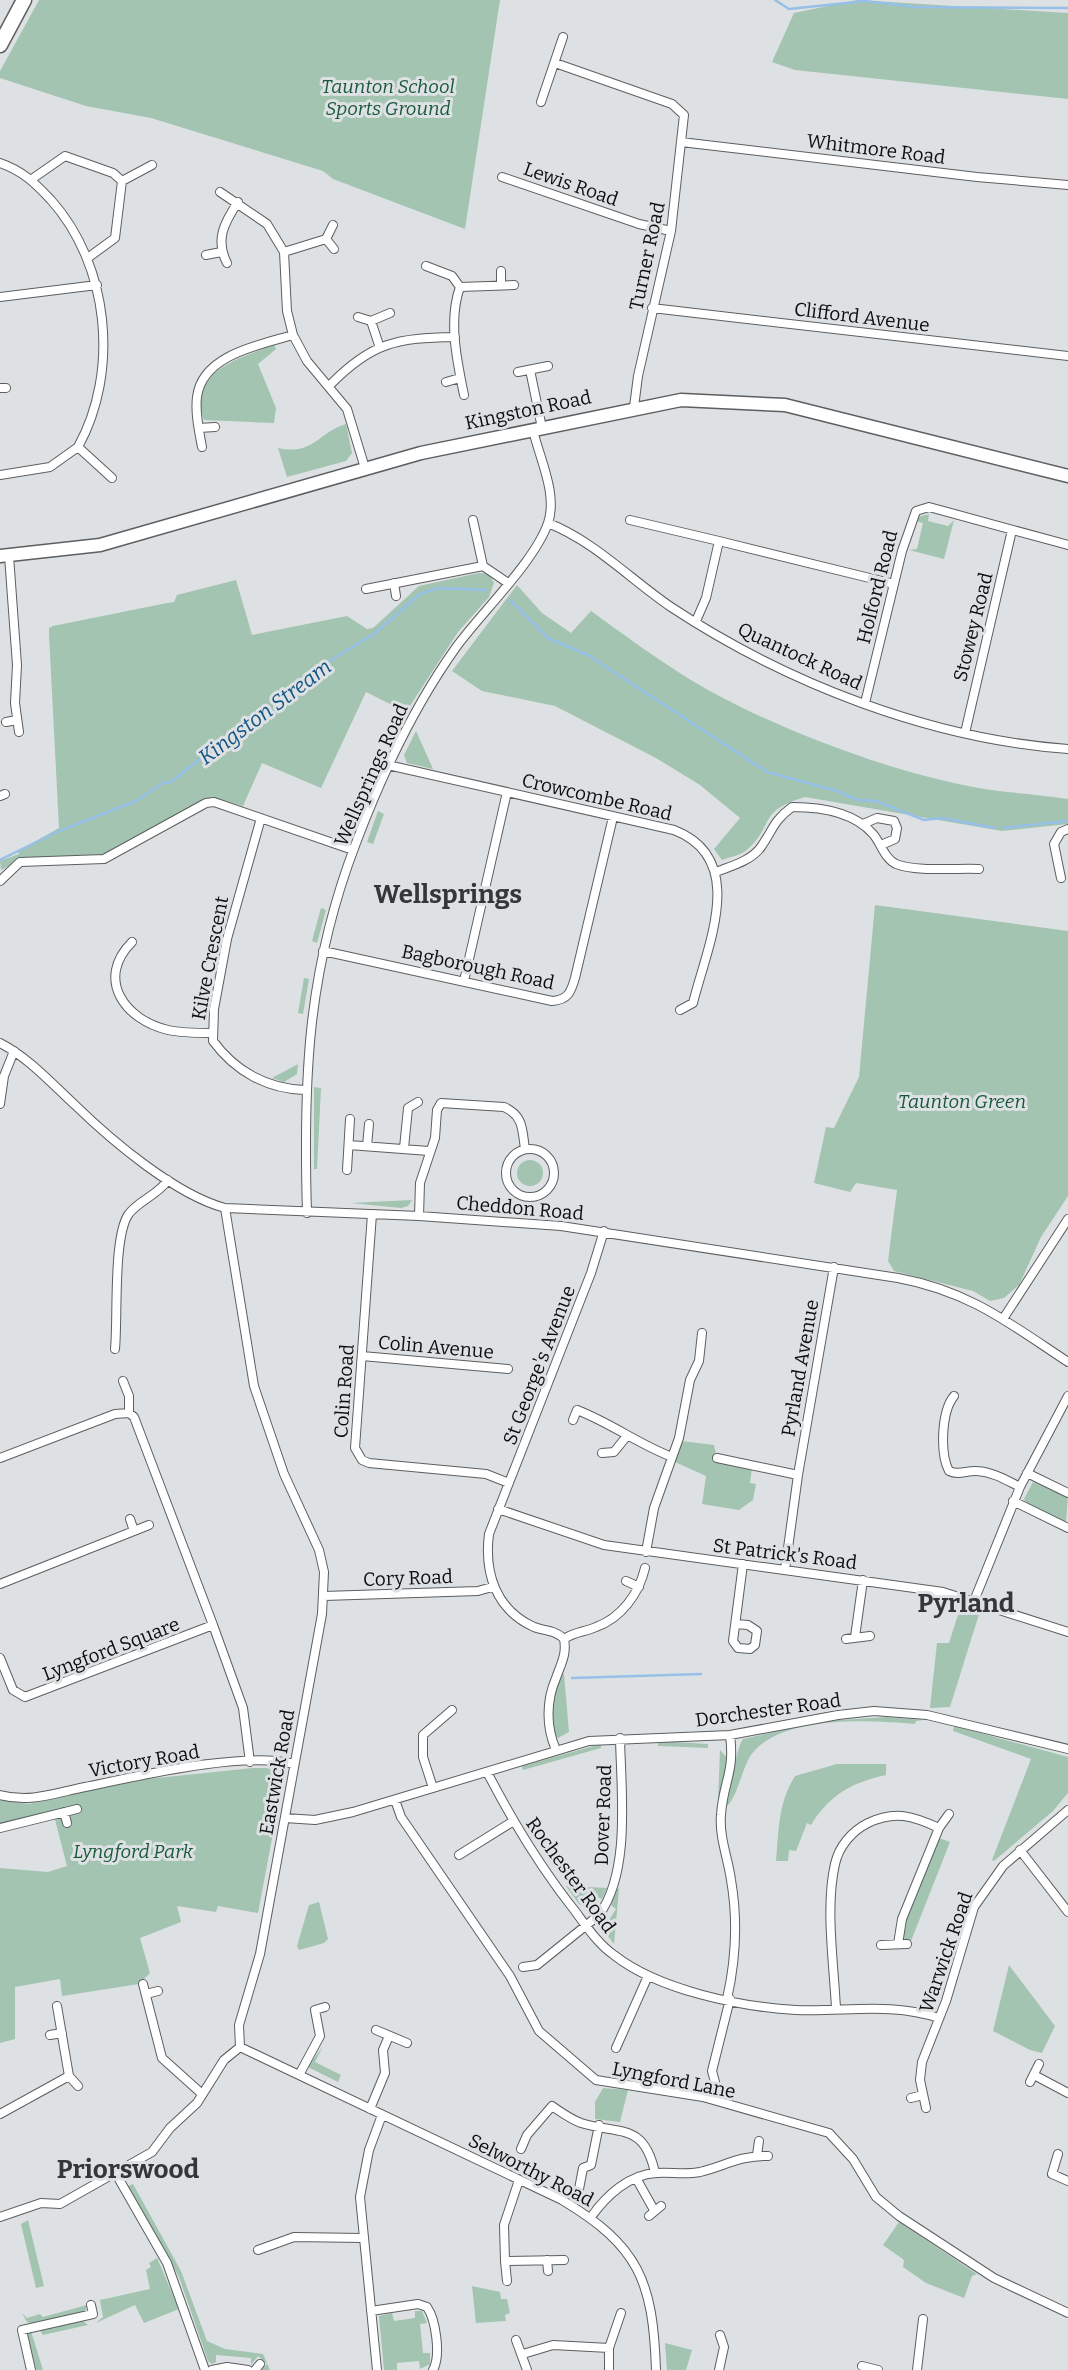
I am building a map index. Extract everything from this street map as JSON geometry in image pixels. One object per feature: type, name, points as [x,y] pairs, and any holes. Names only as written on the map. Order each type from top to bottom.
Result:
[{"type":"main road","points":[[0,46],[24,0]]},
{"type":"street","points":[[541,102],[563,37]]},
{"type":"street","name":"Turner Road","points":[[555,63],[682,110],[671,230],[652,308],[634,407]]},
{"type":"street","name":"Whitmore Road","points":[[681,142],[1068,185]]},
{"type":"street","points":[[32,179],[65,156],[113,173],[122,181]]},
{"type":"street","points":[[0,163],[32,179],[73,227],[89,257],[97,285],[102,325],[99,390],[87,431],[78,447],[63,460],[34,470],[0,475]]},
{"type":"street","points":[[122,181],[152,165]]},
{"type":"street","name":"Lewis Road","points":[[502,177],[639,224],[671,230]]},
{"type":"street","points":[[89,257],[115,238],[122,181]]},
{"type":"street","points":[[220,192],[267,224],[284,252],[287,311],[293,334],[307,361],[347,408],[365,468]]},
{"type":"street","points":[[227,263],[221,252],[221,233],[238,202]]},
{"type":"street","points":[[284,252],[326,239],[333,225]]},
{"type":"street","points":[[326,239],[334,249]]},
{"type":"street","points":[[206,255],[221,252]]},
{"type":"street","points":[[426,266],[452,276],[460,287]]},
{"type":"street","points":[[501,271],[501,285]]},
{"type":"street","points":[[0,297],[97,285]]},
{"type":"street","points":[[460,287],[514,285]]},
{"type":"street","points":[[460,287],[456,298],[455,337],[464,395]]},
{"type":"street","name":"Clifford Avenue","points":[[652,308],[1068,356]]},
{"type":"street","points":[[358,317],[371,321],[390,313]]},
{"type":"street","points":[[371,321],[379,345]]},
{"type":"street","points":[[202,447],[198,391],[211,368],[234,356],[293,334]]},
{"type":"street","points":[[330,385],[350,365],[379,345],[412,338],[455,337]]},
{"type":"street","points":[[518,373],[548,366]]},
{"type":"street","points":[[530,370],[550,501],[548,523]]},
{"type":"street","points":[[446,382],[460,378]]},
{"type":"street","name":"Kingston Road","points":[[4,556],[100,544],[365,468],[634,407],[707,399],[785,405],[1068,476]]},
{"type":"street","points":[[199,429],[215,427]]},
{"type":"street","points":[[78,447],[112,478]]},
{"type":"street","name":"Holford Road","points":[[865,703],[910,520],[920,509],[929,507],[1068,545]]},
{"type":"street","points":[[473,520],[482,566]]},
{"type":"street","points":[[630,520],[894,584]]},
{"type":"street","name":"Wellsprings Road","points":[[307,1213],[307,1050],[323,951],[353,850],[388,765],[442,670],[508,583],[548,523]]},
{"type":"street","name":"Quantock Road","points":[[548,523],[588,544],[696,621],[779,667],[865,703],[965,733],[1068,749]]},
{"type":"street","name":"Stowey Road","points":[[965,733],[1012,530]]},
{"type":"street","points":[[696,621],[706,598],[719,541]]},
{"type":"street","points":[[4,556],[17,656],[15,703],[19,732]]},
{"type":"street","points":[[366,589],[482,566],[508,583]]},
{"type":"street","points":[[394,583],[396,596]]},
{"type":"street","points":[[6,722],[17,720]]},
{"type":"street","name":"Crowcombe Road","points":[[388,765],[685,834],[706,850],[716,872]]},
{"type":"street","points":[[464,981],[507,792]]},
{"type":"street","points":[[0,881],[20,862],[104,859],[206,803],[220,803],[353,850]]},
{"type":"street","points":[[680,1010],[693,1003],[719,899],[716,872],[740,863],[760,848],[768,831],[792,807],[818,807],[863,824],[881,845],[886,856],[897,864],[979,869]]},
{"type":"street","name":"Kilve Crescent","points":[[261,817],[227,939],[212,1033],[219,1048],[256,1079],[287,1089],[305,1090]]},
{"type":"street","name":"Bagborough Road","points":[[323,951],[552,1001],[570,994],[614,817]]},
{"type":"street","points":[[863,824],[877,818],[894,821],[897,828],[895,839],[881,845]]},
{"type":"street","points":[[1061,878],[1054,844],[1060,832],[1068,829]]},
{"type":"street","points":[[132,942],[114,967],[116,991],[140,1017],[166,1029],[212,1033]]},
{"type":"street","points":[[114,943],[123,951]]},
{"type":"street","name":"Cheddon Road","points":[[0,1043],[37,1068],[85,1115],[168,1180],[197,1199],[226,1208],[419,1216],[604,1231],[834,1267],[942,1287],[977,1302],[1068,1362]]},
{"type":"street","points":[[0,1104],[4,1076],[14,1051]]},
{"type":"street","points":[[404,1148],[408,1108],[418,1102]]},
{"type":"street","points":[[419,1216],[420,1183],[435,1138],[439,1105],[447,1102],[512,1111],[522,1123],[525,1149]]},
{"type":"street","points":[[347,1170],[350,1119]]},
{"type":"street","points":[[367,1146],[369,1124]]},
{"type":"street","points":[[349,1145],[429,1151]]},
{"type":"street","points":[[533,1148],[548,1156],[554,1171],[550,1188],[536,1197],[528,1198],[514,1192],[506,1178],[505,1171],[511,1156],[525,1149],[533,1148]]},
{"type":"street","points":[[114,1349],[120,1255],[126,1218],[131,1211],[156,1196],[168,1180]]},
{"type":"street","name":"Eastwick Road","points":[[226,1208],[260,1408],[284,1474],[319,1550],[324,1597],[258,1962],[239,2025],[240,2047]]},
{"type":"street","name":"Colin Road","points":[[372,1214],[355,1448],[362,1460],[486,1474],[509,1483]]},
{"type":"street","points":[[1003,1320],[1068,1219]]},
{"type":"street","name":"St George's Avenue","points":[[492,1587],[487,1549],[498,1509],[592,1273],[604,1231]]},
{"type":"street","name":"Pyrland Avenue","points":[[785,1570],[798,1475],[834,1267]]},
{"type":"street","points":[[646,1552],[654,1508],[679,1438],[702,1333]]},
{"type":"street","points":[[701,1345],[713,1347]]},
{"type":"street","name":"Colin Avenue","points":[[362,1356],[508,1369]]},
{"type":"street","points":[[123,1381],[128,1396],[129,1413]]},
{"type":"street","points":[[954,1396],[946,1410],[944,1458],[950,1471],[957,1474],[974,1470],[989,1473],[1020,1487]]},
{"type":"street","points":[[974,1601],[1013,1501],[1068,1396]]},
{"type":"street","points":[[573,1420],[577,1410],[605,1421],[626,1437],[672,1457]]},
{"type":"street","points":[[0,1458],[115,1414],[129,1413],[134,1417],[214,1625],[243,1709],[250,1762]]},
{"type":"street","points":[[602,1453],[614,1452],[626,1437]]},
{"type":"street","points":[[717,1458],[798,1475]]},
{"type":"street","points":[[1027,1473],[1068,1493]]},
{"type":"street","points":[[1013,1501],[1068,1528]]},
{"type":"street","name":"St Patrick's Road","points":[[498,1509],[573,1537],[646,1552],[943,1592],[1068,1632]]},
{"type":"street","points":[[130,1519],[134,1531]]},
{"type":"street","points":[[0,1584],[149,1525]]},
{"type":"street","points":[[736,1624],[743,1564]]},
{"type":"street","points":[[492,1587],[517,1617],[564,1639],[597,1627],[617,1615],[639,1587],[645,1569]]},
{"type":"street","points":[[863,1580],[851,1638],[870,1636]]},
{"type":"street","points":[[626,1581],[639,1587]]},
{"type":"street","name":"Cory Road","points":[[324,1597],[478,1591],[492,1587]]},
{"type":"street","name":"Lyngford Square","points":[[0,1658],[13,1690],[25,1697],[214,1625]]},
{"type":"street","points":[[556,1750],[548,1727],[549,1703],[565,1657],[564,1639]]},
{"type":"street","points":[[433,1788],[423,1757],[423,1735],[452,1710]]},
{"type":"street","name":"Dorchester Road","points":[[285,1818],[316,1820],[395,1800],[589,1741],[730,1735],[838,1715],[909,1712],[1013,1734],[1068,1749]]},
{"type":"street","points":[[715,2082],[712,2071],[728,1999],[736,1941],[734,1901],[721,1832],[721,1814],[733,1757],[730,1735]]},
{"type":"street","name":"Dover Road","points":[[523,1967],[537,1965],[587,1926],[605,1906],[617,1867],[622,1802],[621,1738]]},
{"type":"street","name":"Victory Road","points":[[0,1796],[32,1800],[140,1775],[274,1760],[294,1764]]},
{"type":"street","name":"Rochester Road","points":[[487,1772],[512,1822],[587,1926],[613,1955],[648,1976],[728,1999],[774,2008],[901,2008],[939,2018]]},
{"type":"street","name":"Lyngford Lane","points":[[395,1800],[401,1817],[510,1976],[539,2031],[579,2067],[602,2082],[703,2097],[829,2133],[853,2159],[876,2197],[902,2218],[994,2278],[1068,2313]]},
{"type":"street","points":[[0,1828],[77,1809]]},
{"type":"street","name":"Warwick Road","points":[[926,2108],[920,2080],[922,2062],[939,2018],[974,1907],[984,1888],[1020,1850],[1068,1810]]},
{"type":"street","points":[[64,1812],[67,1824]]},
{"type":"street","points":[[835,2009],[833,1878],[841,1848],[857,1831],[882,1816],[900,1814],[916,1817],[939,1828]]},
{"type":"street","points":[[881,1945],[903,1944],[902,1919],[939,1828],[949,1814]]},
{"type":"street","points":[[459,1854],[512,1822]]},
{"type":"street","points":[[1020,1850],[1068,1912]]},
{"type":"street","points":[[616,2048],[648,1976]]},
{"type":"street","points":[[143,1984],[162,2058],[202,2094]]},
{"type":"street","points":[[146,1994],[158,1991]]},
{"type":"street","points":[[57,2006],[69,2076],[78,2086]]},
{"type":"street","points":[[299,2075],[320,2036],[315,2010],[325,2007]]},
{"type":"street","points":[[376,2030],[407,2043]]},
{"type":"street","points":[[50,2035],[62,2033]]},
{"type":"street","points":[[370,2109],[385,2073],[383,2050],[389,2036]]},
{"type":"street","points":[[0,2217],[41,2203],[60,2204],[71,2195],[116,2174],[157,2149],[163,2136],[185,2116],[224,2060],[240,2047]]},
{"type":"street","name":"Selworthy Road","points":[[240,2047],[591,2217],[621,2244],[643,2281],[654,2319],[656,2370]]},
{"type":"street","points":[[1039,2064],[1032,2079],[1068,2093]]},
{"type":"street","points":[[0,2113],[69,2076]]},
{"type":"street","points":[[911,2098],[923,2095]]},
{"type":"street","points":[[521,2149],[530,2132],[552,2106],[555,2097]]},
{"type":"street","points":[[552,2106],[583,2124],[631,2132],[645,2145],[655,2173]]},
{"type":"street","points":[[377,2370],[360,2197],[363,2174],[382,2115]]},
{"type":"street","points":[[579,2189],[583,2168],[591,2165],[599,2125]]},
{"type":"street","points":[[530,2132],[538,2138]]},
{"type":"street","points":[[757,2155],[759,2141]]},
{"type":"street","points":[[1058,2154],[1050,2179],[1068,2181]]},
{"type":"street","points":[[591,2217],[610,2196],[636,2178],[655,2173],[684,2175],[757,2155],[768,2156]]},
{"type":"street","points":[[116,2174],[167,2263],[205,2370]]},
{"type":"street","points":[[636,2178],[655,2211]]},
{"type":"street","points":[[507,2281],[504,2225],[519,2180]]},
{"type":"street","points":[[258,2250],[294,2237],[362,2238]]},
{"type":"street","points":[[547,2260],[548,2271]]},
{"type":"street","points":[[505,2261],[564,2260]]},
{"type":"street","points":[[371,2311],[418,2304],[427,2306],[432,2319],[437,2363],[433,2370]]},
{"type":"street","points":[[31,2370],[22,2330],[92,2310],[94,2324]]},
{"type":"street","points":[[608,2370],[613,2322],[621,2313]]},
{"type":"street","points":[[917,2370],[921,2360],[923,2319]]},
{"type":"street","points":[[719,2370],[724,2347],[720,2335]]},
{"type":"street","points":[[516,2340],[527,2370]]},
{"type":"street","points":[[523,2354],[553,2345],[609,2348]]},
{"type":"street","points":[[862,2366],[878,2370]]},
{"type":"street","points":[[212,2370],[227,2367],[248,2370]]},
{"type":"green space","name":"Taunton School Sports Ground","points":[[39,0],[500,0],[465,229],[333,179],[323,171],[151,118],[86,106],[0,78],[0,71]]},
{"type":"green space","points":[[857,0],[1068,13],[1068,99],[795,70],[772,62],[794,13]]},
{"type":"green space","points":[[274,345],[276,349],[258,364],[276,408],[274,423],[204,420],[201,404],[203,390],[209,379],[232,362]]},
{"type":"green space","points":[[346,424],[352,453],[346,461],[287,477],[278,448],[300,449]]},
{"type":"green space","points":[[929,514],[928,521],[948,526],[954,520],[944,559],[909,550],[917,549],[923,523],[916,521],[918,517]]},
{"type":"green space","points":[[479,573],[489,574],[494,583],[489,597],[458,632],[406,712],[366,692],[321,788],[262,763],[243,806],[212,797],[101,857],[25,858],[1,870],[0,861],[19,854],[18,851],[59,828],[49,628],[174,602],[177,595],[236,580],[252,635],[347,616],[367,629],[373,628],[419,586]]},
{"type":"green space","points":[[517,585],[542,613],[571,633],[591,611],[691,680],[791,730],[866,758],[939,780],[985,789],[1068,799],[1068,824],[1002,831],[805,797],[780,807],[745,851],[722,860],[714,849],[740,818],[700,785],[656,758],[555,706],[482,691],[452,671]]},
{"type":"green space","points":[[416,731],[433,769],[407,763],[404,755]]},
{"type":"green space","points":[[378,811],[384,814],[373,844],[367,842]]},
{"type":"green space","name":"Taunton Green","points":[[875,905],[1068,931],[1068,1196],[1041,1237],[1019,1285],[1004,1298],[990,1301],[973,1291],[894,1271],[888,1261],[897,1190],[856,1183],[850,1192],[814,1183],[826,1127],[834,1128],[859,1077]]},
{"type":"green space","points":[[321,908],[326,910],[317,943],[312,941]]},
{"type":"green space","points":[[304,978],[309,979],[303,1014],[298,1013]]},
{"type":"green space","points":[[298,1064],[297,1074],[284,1082],[272,1078]]},
{"type":"green space","points":[[314,1087],[321,1088],[317,1169],[314,1169]]},
{"type":"green space","points":[[530,1160],[539,1164],[543,1173],[539,1182],[530,1186],[521,1182],[517,1173],[521,1164]]},
{"type":"green space","points":[[412,1200],[408,1206],[401,1208],[351,1203]]},
{"type":"green space","points":[[681,1441],[714,1445],[717,1459],[752,1468],[750,1483],[756,1484],[753,1500],[739,1510],[702,1504],[706,1476],[675,1462]]},
{"type":"green space","points":[[1033,1482],[1068,1496],[1066,1523],[1027,1504],[1024,1499]]},
{"type":"green space","points":[[961,1605],[980,1611],[950,1707],[930,1708],[937,1643],[949,1643]]},
{"type":"green space","points":[[562,1674],[569,1732],[558,1738],[551,1715]]},
{"type":"green space","points":[[886,1717],[924,1720],[916,1721],[915,1724],[875,1721],[827,1723],[783,1732],[765,1742],[751,1755],[734,1797],[726,1807],[743,1739],[824,1721]]},
{"type":"green space","points":[[954,1726],[1068,1757],[1068,1793],[1053,1811],[994,1861],[992,1860],[1031,1759],[953,1731]]},
{"type":"green space","points":[[658,1741],[708,1744],[708,1748],[658,1746]]},
{"type":"green space","points":[[601,1744],[601,1748],[523,1770],[522,1766]]},
{"type":"green space","points":[[720,1750],[728,1759],[718,1802]]},
{"type":"green space","points":[[837,1764],[886,1764],[886,1775],[853,1786],[834,1798],[811,1825],[807,1823],[796,1851],[789,1850],[788,1861],[776,1861],[782,1806],[795,1776]]},
{"type":"green space","name":"Lyngford Park","points":[[273,1768],[282,1785],[258,1913],[218,1906],[216,1912],[177,1906],[181,1922],[140,1938],[150,1973],[139,1984],[62,1996],[60,1979],[15,1987],[15,2039],[0,2043],[0,1868],[48,1872],[67,1866],[53,1812],[0,1825],[0,1800],[29,1804],[138,1780]]},
{"type":"green space","points":[[939,1838],[950,1842],[911,1941],[902,1938],[903,1927]]},
{"type":"green space","points":[[566,1886],[607,1888],[602,1899],[595,1896],[591,1902],[598,1906],[593,1911],[579,1904]]},
{"type":"green space","points":[[617,1888],[619,1889],[614,1944],[598,1923],[602,1917],[609,1920],[616,1909],[611,1905]]},
{"type":"green space","points":[[319,1902],[328,1939],[324,1943],[299,1950],[297,1946],[309,1905]]},
{"type":"green space","points":[[1009,1965],[1055,2026],[1042,2053],[1030,2050],[993,2031]]},
{"type":"green space","points":[[323,2046],[315,2062],[341,2075],[338,2082],[308,2067]]},
{"type":"green space","points":[[603,2088],[628,2090],[620,2122],[595,2119],[595,2102]]},
{"type":"green space","points":[[133,2184],[181,2271],[207,2341],[225,2349],[263,2354],[270,2370],[261,2370],[267,2364],[258,2356],[251,2365],[251,2358],[216,2355],[216,2362],[212,2364],[208,2361],[179,2277],[128,2186]]},
{"type":"green space","points":[[28,2220],[44,2286],[36,2288],[21,2224]]},
{"type":"green space","points":[[899,2222],[977,2274],[972,2276],[964,2298],[926,2283],[903,2267],[904,2260],[883,2245]]},
{"type":"green space","points":[[157,2258],[179,2309],[144,2323],[135,2305],[96,2323],[103,2317],[100,2300],[150,2289],[146,2270],[151,2267],[149,2263]]},
{"type":"green space","points":[[472,2286],[500,2292],[501,2299],[507,2299],[510,2313],[505,2315],[506,2321],[476,2323]]},
{"type":"green space","points":[[87,2305],[85,2313],[33,2324],[27,2322],[22,2313],[27,2318],[40,2314],[43,2317]]},
{"type":"green space","points":[[415,2311],[422,2311],[427,2323],[420,2324],[423,2353],[430,2353],[430,2364],[420,2369],[419,2361],[397,2363],[397,2370],[384,2370],[379,2316],[392,2313],[394,2321],[415,2318]]},
{"type":"green space","points":[[82,2320],[88,2325],[43,2335],[39,2329]]},
{"type":"green space","points":[[31,2331],[43,2370],[36,2370],[27,2335]]},
{"type":"green space","points":[[665,2343],[692,2350],[686,2370],[667,2370]]},
{"type":"waterway","points":[[775,0],[789,9],[865,1],[916,7],[1068,8]]},
{"type":"waterway","name":"Kingston Stream","points":[[0,860],[59,831],[136,801],[163,783],[171,782],[201,758],[280,706],[318,668],[374,634],[420,594],[438,588],[487,590]]},
{"type":"waterway","name":"Kingston Stream","points":[[511,601],[548,638],[588,655],[767,772],[837,791],[858,800],[876,801],[924,820],[942,818],[995,828]]},
{"type":"waterway","name":"Kingston Stream","points":[[1002,828],[1068,821]]},
{"type":"waterway","points":[[572,1678],[701,1674]]},
{"type":"district","name":"Wellsprings","points":[[448,894]]},
{"type":"district","name":"Pyrland","points":[[966,1603]]},
{"type":"district","name":"Priorswood","points":[[128,2169]]}]
